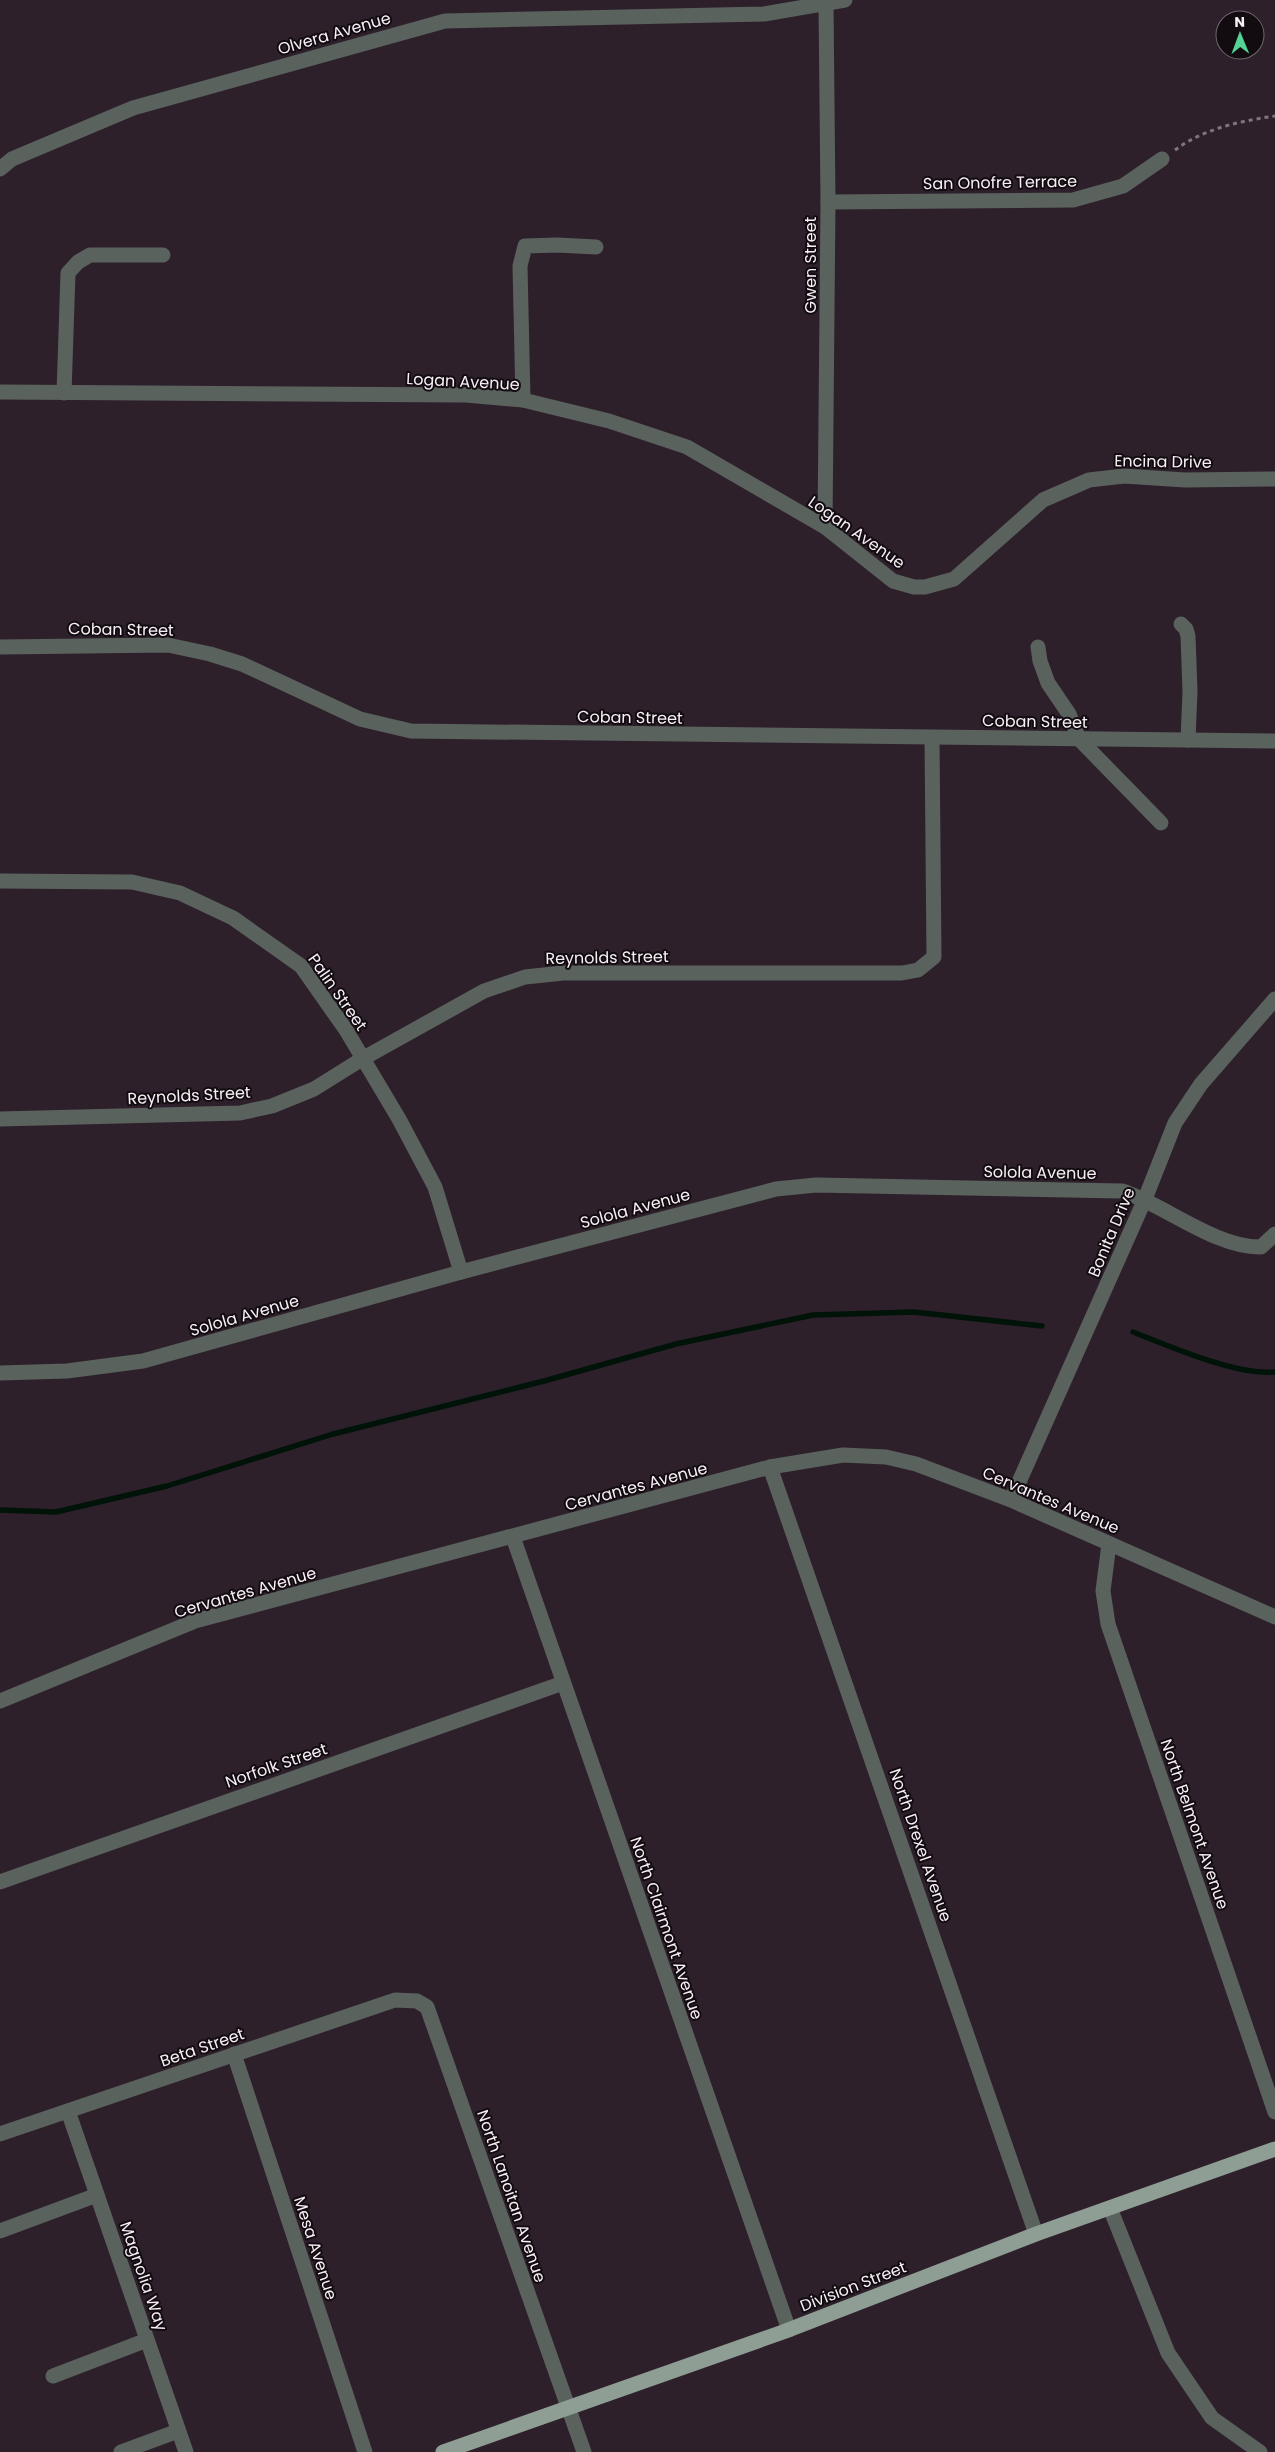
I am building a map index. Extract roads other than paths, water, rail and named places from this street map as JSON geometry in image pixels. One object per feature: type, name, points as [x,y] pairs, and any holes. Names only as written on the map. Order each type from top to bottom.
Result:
[{"type":"main road","name":"Division Street","points":[[443,2452],[789,2330],[1036,2234],[1275,2149]]},
{"type":"street","name":"Olvera Avenue","points":[[0,169],[12,159],[133,108],[445,21],[764,14],[845,0]]},
{"type":"street","name":"Gwen Street","points":[[825,527],[828,202],[826,4]]},
{"type":"street","name":"San Onofre Terrace","points":[[828,202],[1073,200],[1123,186],[1162,159]]},
{"type":"street","points":[[523,400],[520,266],[525,246],[557,245],[596,248]]},
{"type":"street","points":[[64,393],[68,273],[78,262],[90,255],[163,255]]},
{"type":"street","name":"Logan Avenue","points":[[0,392],[466,396],[523,400],[609,421],[687,447],[825,527],[893,581],[914,587],[936,585]]},
{"type":"street","name":"Encina Drive","points":[[936,585],[954,579],[1044,500],[1089,480],[1124,476],[1185,480],[1275,479]]},
{"type":"street","points":[[1180,624],[1186,629],[1188,636],[1190,691],[1188,740]]},
{"type":"street","name":"Coban Street","points":[[0,647],[168,645],[210,654],[242,664],[360,719],[411,731],[1275,741]]},
{"type":"street","points":[[1038,647],[1040,661],[1048,683],[1069,714],[1079,739],[1161,823]]},
{"type":"street","name":"Reynolds Street","points":[[0,1119],[240,1113],[272,1106],[314,1089],[362,1059],[484,991],[526,978],[563,973],[902,973],[918,970],[934,957],[932,738]]},
{"type":"street","name":"Palin Street","points":[[0,881],[132,882],[180,893],[201,902],[258,934],[301,966],[346,1030],[399,1119],[435,1187],[461,1272]]},
{"type":"street","name":"Bonita Drive","points":[[1011,1500],[1145,1199],[1180,1115],[1201,1084],[1275,999]]},
{"type":"street","name":"Solola Avenue","points":[[0,1373],[67,1371],[143,1361],[461,1272],[776,1189],[816,1185],[1122,1191],[1145,1199],[1167,1213],[1243,1247],[1261,1247],[1275,1234]]},
{"type":"street","name":"Cervantes Avenue","points":[[0,1701],[195,1621],[770,1467],[845,1455],[886,1457],[916,1464],[1011,1500],[1275,1617]]},
{"type":"street","name":"North Drexel Avenue","points":[[770,1467],[1036,2234]]},
{"type":"street","name":"North Clairmont Avenue","points":[[513,1537],[789,2330]]},
{"type":"street","name":"North Belmont Avenue","points":[[1109,1544],[1103,1591],[1108,1624],[1275,2112]]},
{"type":"street","name":"Norfolk Street","points":[[0,1882],[564,1683]]},
{"type":"street","name":"Beta Street","points":[[0,2134],[395,2000],[417,2001]]},
{"type":"street","name":"North Lanoitan Avenue","points":[[417,2001],[427,2007],[567,2409],[584,2452]]},
{"type":"street","name":"Mesa Avenue","points":[[234,2054],[365,2452]]},
{"type":"street","name":"Magnolia Way","points":[[68,2111],[186,2452]]},
{"type":"street","points":[[0,2231],[97,2196]]},
{"type":"street","points":[[1110,2208],[1168,2353],[1212,2418],[1260,2452]]},
{"type":"street","points":[[53,2376],[147,2340]]},
{"type":"street","points":[[121,2452],[178,2431]]},
{"type":"waterway","points":[[0,1510],[56,1512],[167,1486],[333,1434],[544,1381],[676,1344],[813,1315],[914,1312],[1042,1326]]},
{"type":"waterway","points":[[1133,1332],[1223,1365],[1259,1372],[1275,1372]]}]
